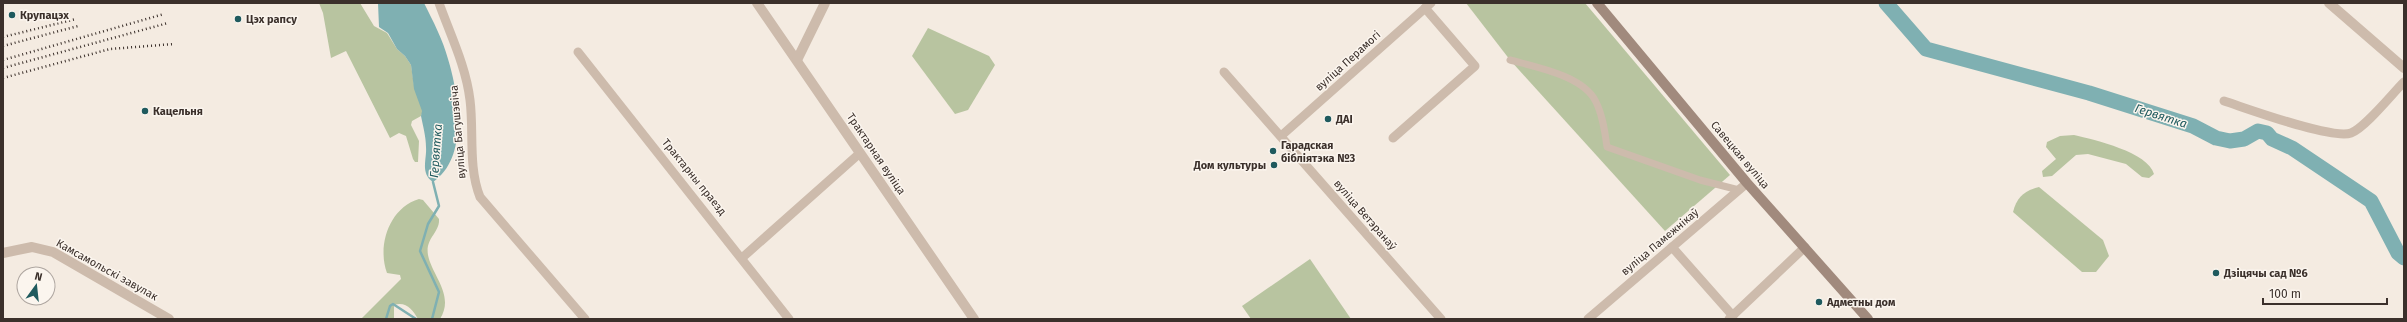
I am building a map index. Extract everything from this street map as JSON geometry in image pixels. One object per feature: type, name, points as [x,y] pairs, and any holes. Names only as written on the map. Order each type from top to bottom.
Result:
[{"type":"main road","name":"Савецкая вуліца","points":[[1598,3],[1747,183],[1868,319]]},
{"type":"street","name":"вуліца Багушэвіча","points":[[439,3],[466,78],[470,100],[474,182],[480,197],[586,319]]},
{"type":"street","name":"Трактарная вуліца","points":[[757,3],[974,319]]},
{"type":"street","points":[[797,60],[825,3]]},
{"type":"street","points":[[2329,3],[2403,64]]},
{"type":"street","points":[[1393,138],[1475,66],[1428,5]]},
{"type":"street","name":"вуліца Перамогі","points":[[1281,136],[1428,5]]},
{"type":"street","name":"Трактарны праезд","points":[[578,52],[743,258],[789,319]]},
{"type":"street","points":[[1510,60],[1549,70],[1584,87],[1596,102],[1607,148],[1692,178],[1739,190]]},
{"type":"street","name":"вуліца Ветэранаў","points":[[1224,72],[1441,319]]},
{"type":"street","points":[[2224,101],[2262,114],[2342,135],[2359,128],[2404,82]]},
{"type":"street","points":[[743,258],[860,153]]},
{"type":"street","name":"вуліца Памежнікаў","points":[[1588,319],[1747,183]]},
{"type":"street","name":"Камсамольскі завулак","points":[[3,253],[32,247],[52,252],[169,319]]},
{"type":"street","points":[[1672,247],[1731,318],[1805,247]]},
{"type":"green space","points":[[319,3],[360,3],[374,26],[387,33],[397,49],[405,56],[411,65],[414,85],[423,111],[421,116],[412,121],[411,125],[419,141],[418,162],[415,162],[413,159],[406,136],[399,133],[390,138],[346,51],[331,58],[323,13]]},
{"type":"green space","points":[[1466,3],[1585,3],[1730,175],[1665,231],[1510,60]]},
{"type":"green space","points":[[928,28],[989,56],[995,65],[968,110],[955,114],[912,56]]},
{"type":"green space","points":[[2074,135],[2095,140],[2132,153],[2150,166],[2154,174],[2149,178],[2142,177],[2126,164],[2088,154],[2076,155],[2052,176],[2043,177],[2042,171],[2056,159],[2046,147],[2047,142],[2060,136]]},
{"type":"green space","points":[[2039,187],[2103,240],[2109,256],[2096,272],[2082,272],[2013,212],[2022,195],[2029,190]]},
{"type":"green space","points":[[419,199],[423,200],[439,219],[439,224],[430,240],[428,255],[444,294],[444,310],[440,319],[418,319],[409,307],[398,304],[394,305],[394,319],[361,319],[401,279],[400,275],[387,273],[384,262],[385,240],[393,219],[409,204]]},
{"type":"green space","points":[[1310,259],[1351,319],[1251,319],[1242,306]]},
{"type":"water","points":[[378,3],[424,3],[438,31],[446,52],[458,107],[458,125],[452,158],[444,171],[433,182],[425,170],[426,143],[421,116],[422,111],[414,89],[411,65],[405,56],[397,49],[388,33],[379,27]]},
{"type":"waterway","name":"Гервятка","points":[[1886,3],[1926,49],[2089,93],[2193,126],[2216,138],[2230,141],[2244,139],[2258,131],[2267,133],[2272,139],[2292,148],[2371,201],[2398,253],[2404,258]]},
{"type":"waterway","name":"Гервятка","points":[[432,319],[439,292],[420,251],[428,224],[439,206],[433,182]]},
{"type":"waterway","name":"Гервятка","points":[[386,319],[390,306],[393,304],[416,319]]},
{"type":"railway","points":[[3,60],[164,14]]},
{"type":"railway","points":[[3,37],[76,19]]},
{"type":"railway","points":[[3,68],[168,23]]},
{"type":"railway","points":[[3,46],[78,26]]},
{"type":"railway","points":[[3,78],[110,49],[174,44]]},
{"type":"place","name":"Крупацэх","points":[[12,15]]},
{"type":"place","name":"Цэх рапсу","points":[[238,19]]},
{"type":"place","name":"Кацельня","points":[[145,111]]},
{"type":"place","name":"ДАІ","points":[[1328,119]]},
{"type":"place","name":"Гарадская бібліятэка №3","points":[[1273,151]]},
{"type":"place","name":"Дом культуры","points":[[1274,165]]},
{"type":"place","name":"Дзіцячы сад №6","points":[[2216,273]]},
{"type":"place","name":"Адметны дом","points":[[1819,302]]}]
